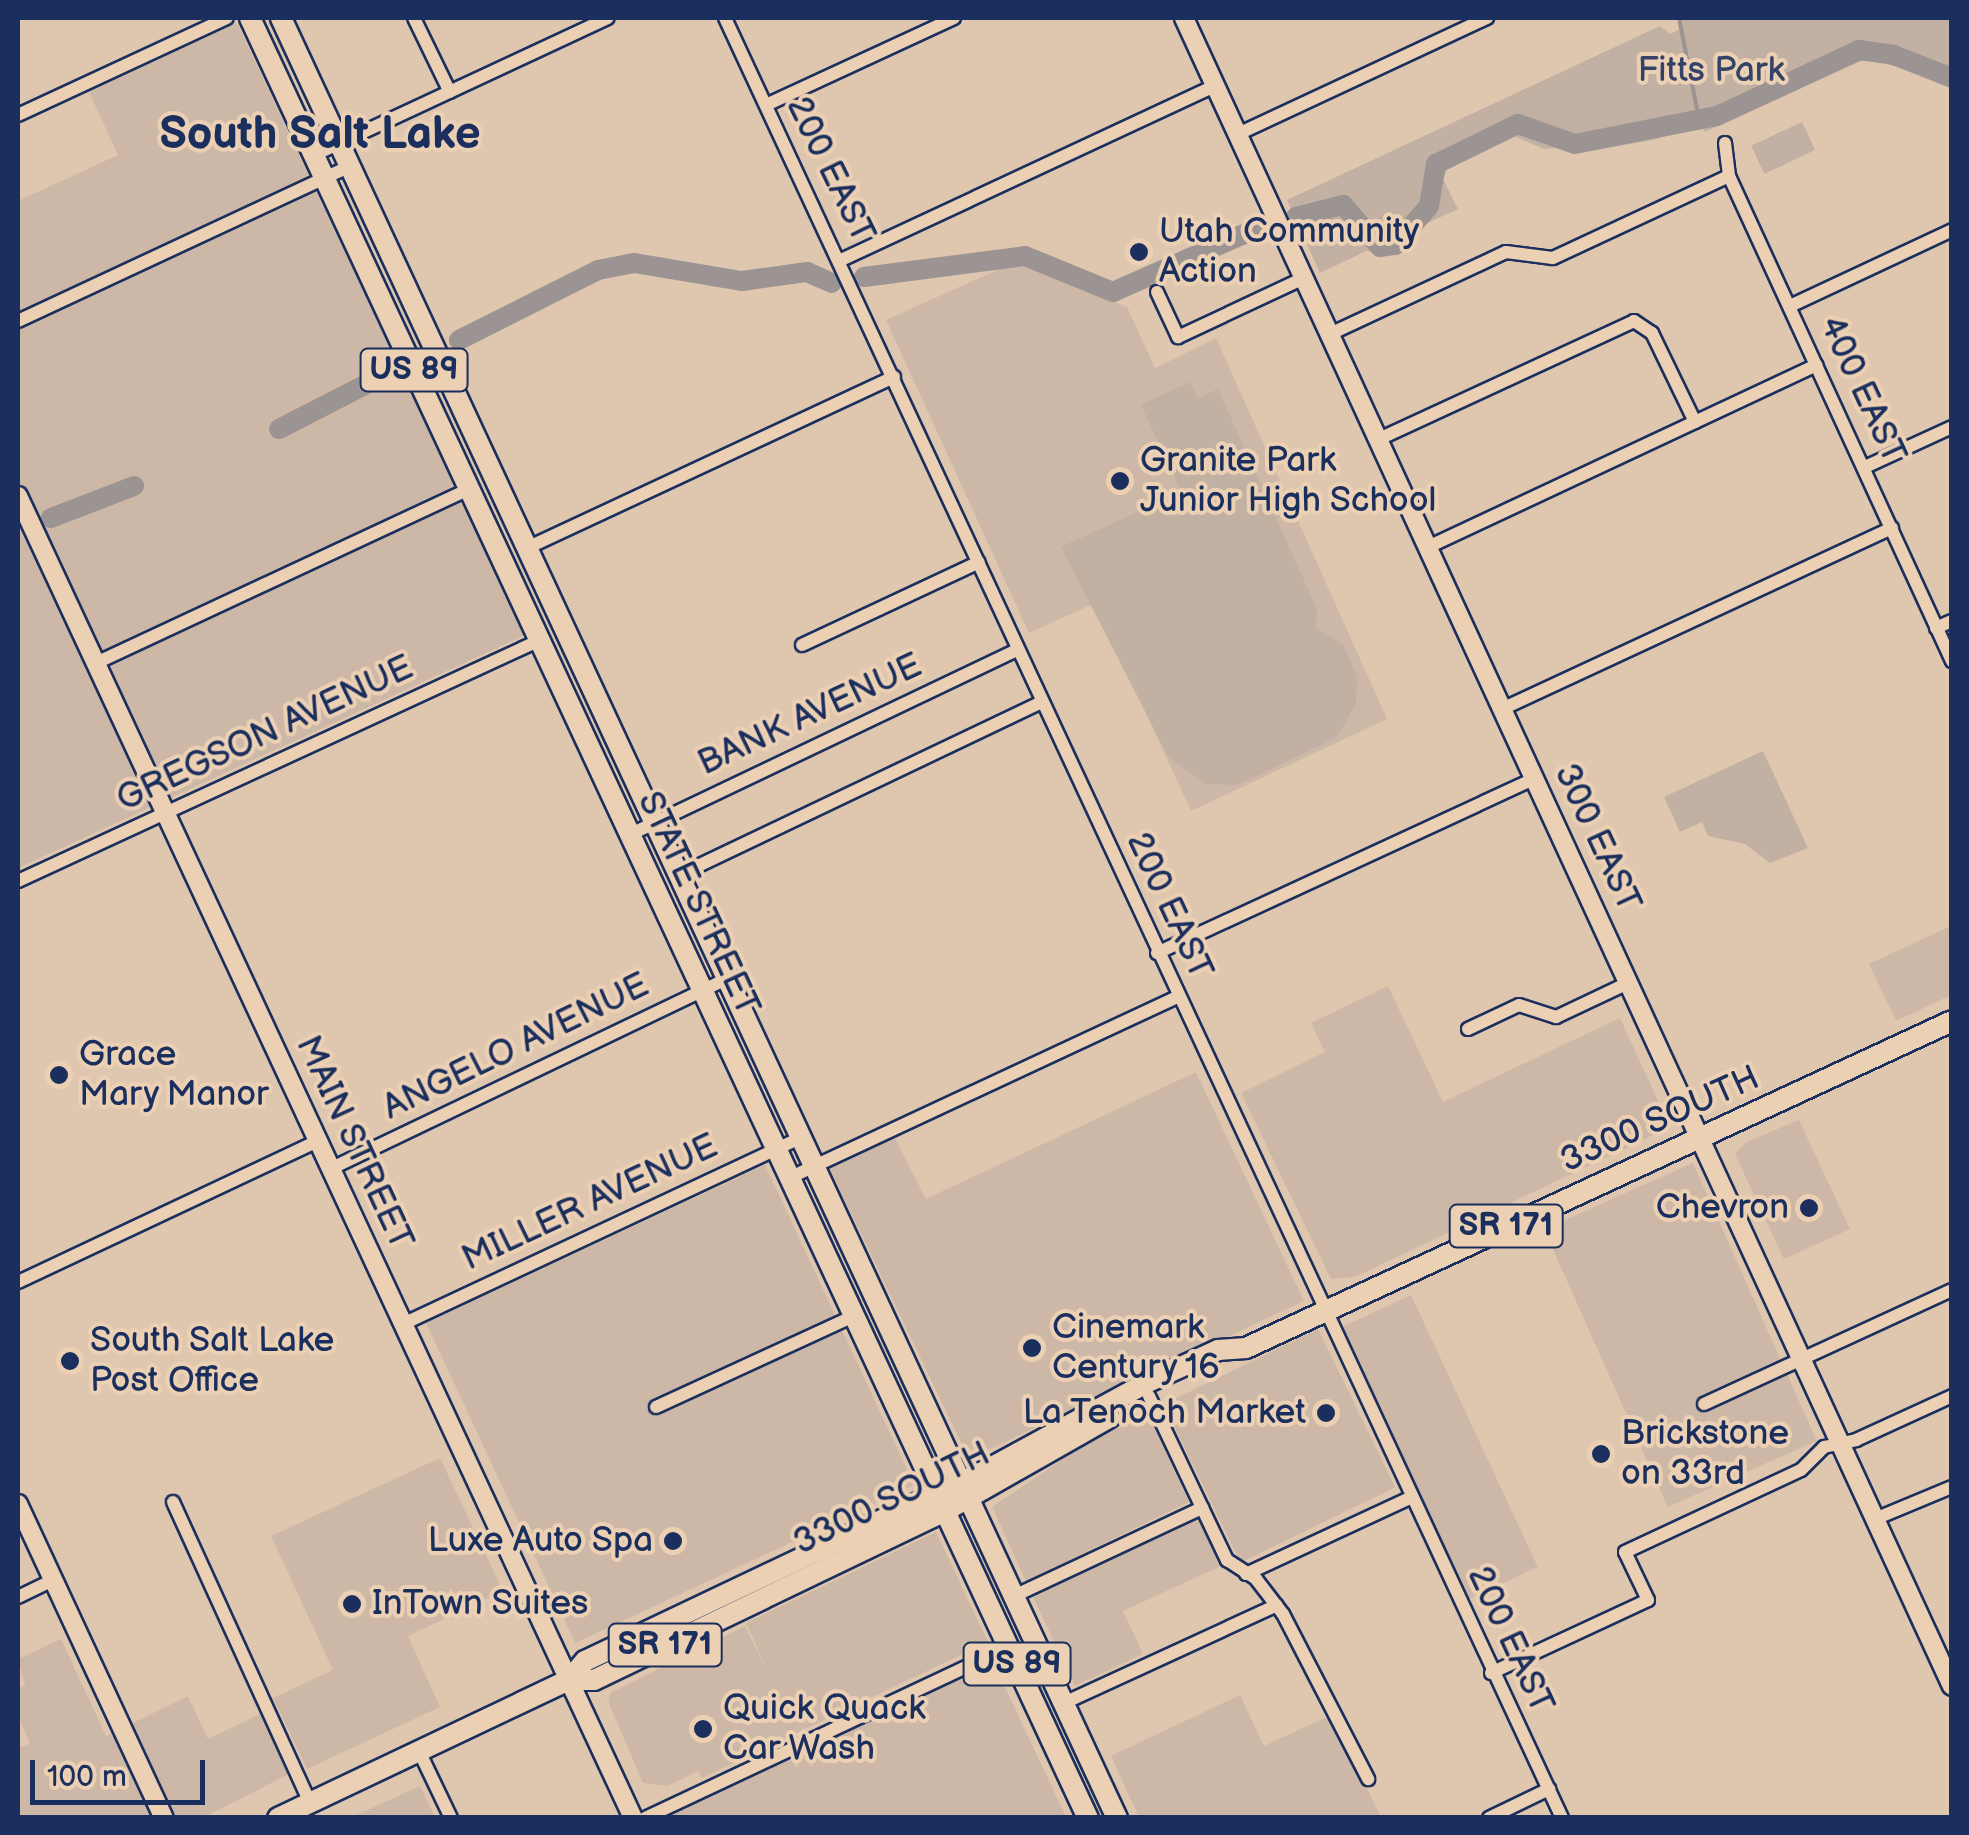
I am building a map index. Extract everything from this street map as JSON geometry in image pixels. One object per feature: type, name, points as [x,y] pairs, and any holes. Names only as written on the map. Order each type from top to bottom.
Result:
[{"type":"main road","name":"STATE STREET","points":[[250,18],[1088,1818]]},
{"type":"main road","name":"STATE STREET","points":[[281,18],[1117,1818]]},
{"type":"main road","points":[[538,641],[556,643],[582,698],[603,705]]},
{"type":"main road","name":"3300 SOUTH","points":[[965,1490],[1146,1384],[1323,1312],[1952,1021]]},
{"type":"main road","name":"3300 SOUTH","points":[[278,1818],[569,1680],[594,1680],[1150,1396],[1232,1350]]},
{"type":"street","points":[[18,115],[228,18]]},
{"type":"street","points":[[414,18],[450,92]]},
{"type":"street","points":[[314,154],[608,18]]},
{"type":"street","name":"200 EAST","points":[[725,18],[1323,1312],[1562,1818]]},
{"type":"street","points":[[766,105],[954,18]]},
{"type":"street","name":"300 EAST","points":[[1184,18],[1841,1446],[1946,1661],[1952,1686]]},
{"type":"street","points":[[1238,134],[1487,18]]},
{"type":"street","points":[[839,261],[1216,85]]},
{"type":"street","name":"400 EAST","points":[[1726,143],[1730,176],[1952,661]]},
{"type":"street","points":[[18,320],[350,166]]},
{"type":"street","points":[[1330,334],[1506,252],[1552,258],[1730,176]]},
{"type":"street","points":[[1790,306],[1952,230]]},
{"type":"street","points":[[1157,292],[1178,337],[1304,278]]},
{"type":"street","points":[[1378,439],[1634,321],[1652,333],[1695,422]]},
{"type":"street","points":[[1428,548],[1817,365]]},
{"type":"street","points":[[526,548],[894,378]]},
{"type":"street","points":[[1865,468],[1952,427]]},
{"type":"street","points":[[96,664],[469,489]]},
{"type":"street","name":"MAIN STREET","points":[[18,496],[634,1818]]},
{"type":"street","points":[[1502,709],[1892,528]]},
{"type":"street","points":[[802,645],[979,562]]},
{"type":"street","points":[[1936,628],[1952,622]]},
{"type":"street","name":"GREGSON AVENUE","points":[[18,882],[538,641]]},
{"type":"street","name":"BANK AVENUE","points":[[629,836],[1017,650]]},
{"type":"street","points":[[681,874],[1042,702]]},
{"type":"street","points":[[1157,953],[1534,779]]},
{"type":"street","name":"ANGELO AVENUE","points":[[330,1169],[728,978]]},
{"type":"street","points":[[1468,1029],[1518,1006],[1556,1017],[1628,983]]},
{"type":"street","points":[[788,1178],[1178,998]]},
{"type":"street","name":"MILLER AVENUE","points":[[403,1324],[802,1137]]},
{"type":"street","points":[[18,1282],[317,1141]]},
{"type":"street","points":[[1704,1404],[1952,1290]]},
{"type":"street","points":[[656,1408],[854,1316]]},
{"type":"street","points":[[1150,1396],[1228,1560],[1277,1605],[1368,1779]]},
{"type":"street","points":[[1492,1673],[1648,1600],[1625,1552],[1801,1470],[1824,1448],[1841,1446],[1952,1396]]},
{"type":"street","points":[[1875,1519],[1952,1486]]},
{"type":"street","points":[[1246,1574],[1412,1497]]},
{"type":"street","points":[[173,1502],[310,1802]]},
{"type":"street","points":[[18,1504],[164,1818]]},
{"type":"street","points":[[1014,1596],[1202,1508]]},
{"type":"street","points":[[18,1597],[53,1580]]},
{"type":"street","points":[[1064,1704],[1277,1605]]},
{"type":"street","points":[[645,1818],[1008,1647]]},
{"type":"street","points":[[419,1751],[450,1818]]},
{"type":"street","points":[[1488,1818],[1549,1790]]},
{"type":"shaded area","points":[[237,23],[525,635],[18,868],[18,201],[118,155],[89,92]]},
{"type":"shaded area","name":"Granite Park Junior High School","points":[[1015,262],[1127,307],[1155,368],[1216,338],[1387,719],[1191,811],[1095,603],[1029,633],[886,320]]},
{"type":"shaded area","points":[[1951,926],[1951,995],[1896,1021],[1869,964]]},
{"type":"shaded area","points":[[1388,986],[1443,1102],[1620,1018],[1670,1127],[1355,1277],[1331,1279],[1241,1093],[1325,1052],[1311,1023]]},
{"type":"shaded area","points":[[1196,1072],[1304,1301],[969,1459],[829,1167],[894,1136],[926,1199]]},
{"type":"shaded area","points":[[1799,1120],[1850,1229],[1784,1259],[1735,1154],[1746,1142]]},
{"type":"shaded area","points":[[1693,1163],[1817,1441],[1668,1507],[1544,1229]]},
{"type":"shaded area","points":[[765,1165],[914,1485],[575,1643],[426,1323]]},
{"type":"shaded area","points":[[1411,1295],[1538,1567],[1468,1599],[1341,1328]]},
{"type":"shaded area","points":[[1318,1329],[1395,1487],[1241,1563],[1163,1404]]},
{"type":"shaded area","points":[[1148,1415],[1189,1502],[1026,1581],[992,1507],[1093,1439]]},
{"type":"shaded area","points":[[440,1458],[503,1591],[408,1636],[440,1707],[307,1769],[273,1698],[333,1670],[271,1536]]},
{"type":"shaded area","points":[[1199,1518],[1221,1566],[1123,1611],[1143,1654],[1075,1686],[1033,1597]]},
{"type":"shaded area","points":[[936,1532],[988,1642],[702,1778],[698,1771],[668,1786],[643,1783],[609,1704],[610,1693],[745,1626],[768,1672],[746,1623]]},
{"type":"shaded area","points":[[61,1639],[106,1736],[188,1696],[208,1739],[262,1713],[291,1773],[204,1817],[18,1817],[18,1749],[30,1743],[18,1715],[18,1689],[25,1685],[18,1659]]},
{"type":"shaded area","points":[[993,1662],[1066,1817],[655,1818]]},
{"type":"shaded area","points":[[1240,1695],[1264,1746],[1331,1715],[1381,1817],[1139,1817],[1111,1756]]},
{"type":"shaded area","points":[[420,1786],[435,1817],[352,1817]]},
{"type":"green space","name":"Fitts Park","points":[[1680,18],[1951,18],[1951,84],[1868,58],[1705,132],[1699,123],[1657,139],[1585,152],[1581,146],[1544,149],[1514,136],[1448,167],[1443,179],[1458,209],[1421,226],[1393,253],[1366,251],[1320,273],[1287,200],[1660,26],[1670,34],[1680,29]]},
{"type":"green space","points":[[1802,122],[1815,150],[1764,174],[1751,146]]},
{"type":"green space","points":[[1190,382],[1198,399],[1218,389],[1317,609],[1315,627],[1343,644],[1357,677],[1356,704],[1336,738],[1237,785],[1206,784],[1169,758],[1061,547],[1181,492],[1141,405]]},
{"type":"green space","points":[[1763,751],[1808,848],[1770,863],[1745,844],[1708,836],[1702,822],[1680,832],[1664,797]]},
{"type":"waterway","points":[[1679,18],[1699,119]]},
{"type":"waterway","points":[[1296,217],[1343,205],[1380,247],[1395,245],[1429,206],[1436,164],[1518,124],[1575,144],[1717,116],[1859,50],[1894,55],[1952,78]]},
{"type":"waterway","points":[[864,277],[1025,256],[1113,292],[1253,230]]},
{"type":"waterway","points":[[459,340],[598,270],[634,263],[742,281],[807,272],[832,283]]},
{"type":"waterway","points":[[279,429],[388,373]]},
{"type":"waterway","points":[[51,518],[134,486]]},
{"type":"place","name":"Utah Community Action","points":[[1139,252]]},
{"type":"place","name":"Granite Park Junior High School","points":[[1120,481]]},
{"type":"place","name":"Grace Mary Manor","points":[[59,1075]]},
{"type":"place","name":"Chevron","points":[[1809,1208]]},
{"type":"place","name":"Cinemark Century 16","points":[[1032,1348]]},
{"type":"place","name":"South Salt Lake Post Office","points":[[70,1361]]},
{"type":"place","name":"La Tenoch Market","points":[[1326,1413]]},
{"type":"place","name":"Brickstone on 33rd","points":[[1601,1454]]},
{"type":"place","name":"Luxe Auto Spa","points":[[673,1541]]},
{"type":"place","name":"InTown Suites","points":[[352,1604]]},
{"type":"place","name":"Quick Quack Car Wash","points":[[703,1729]]},
{"type":"district","name":"South Salt Lake","points":[[320,135]]}]
